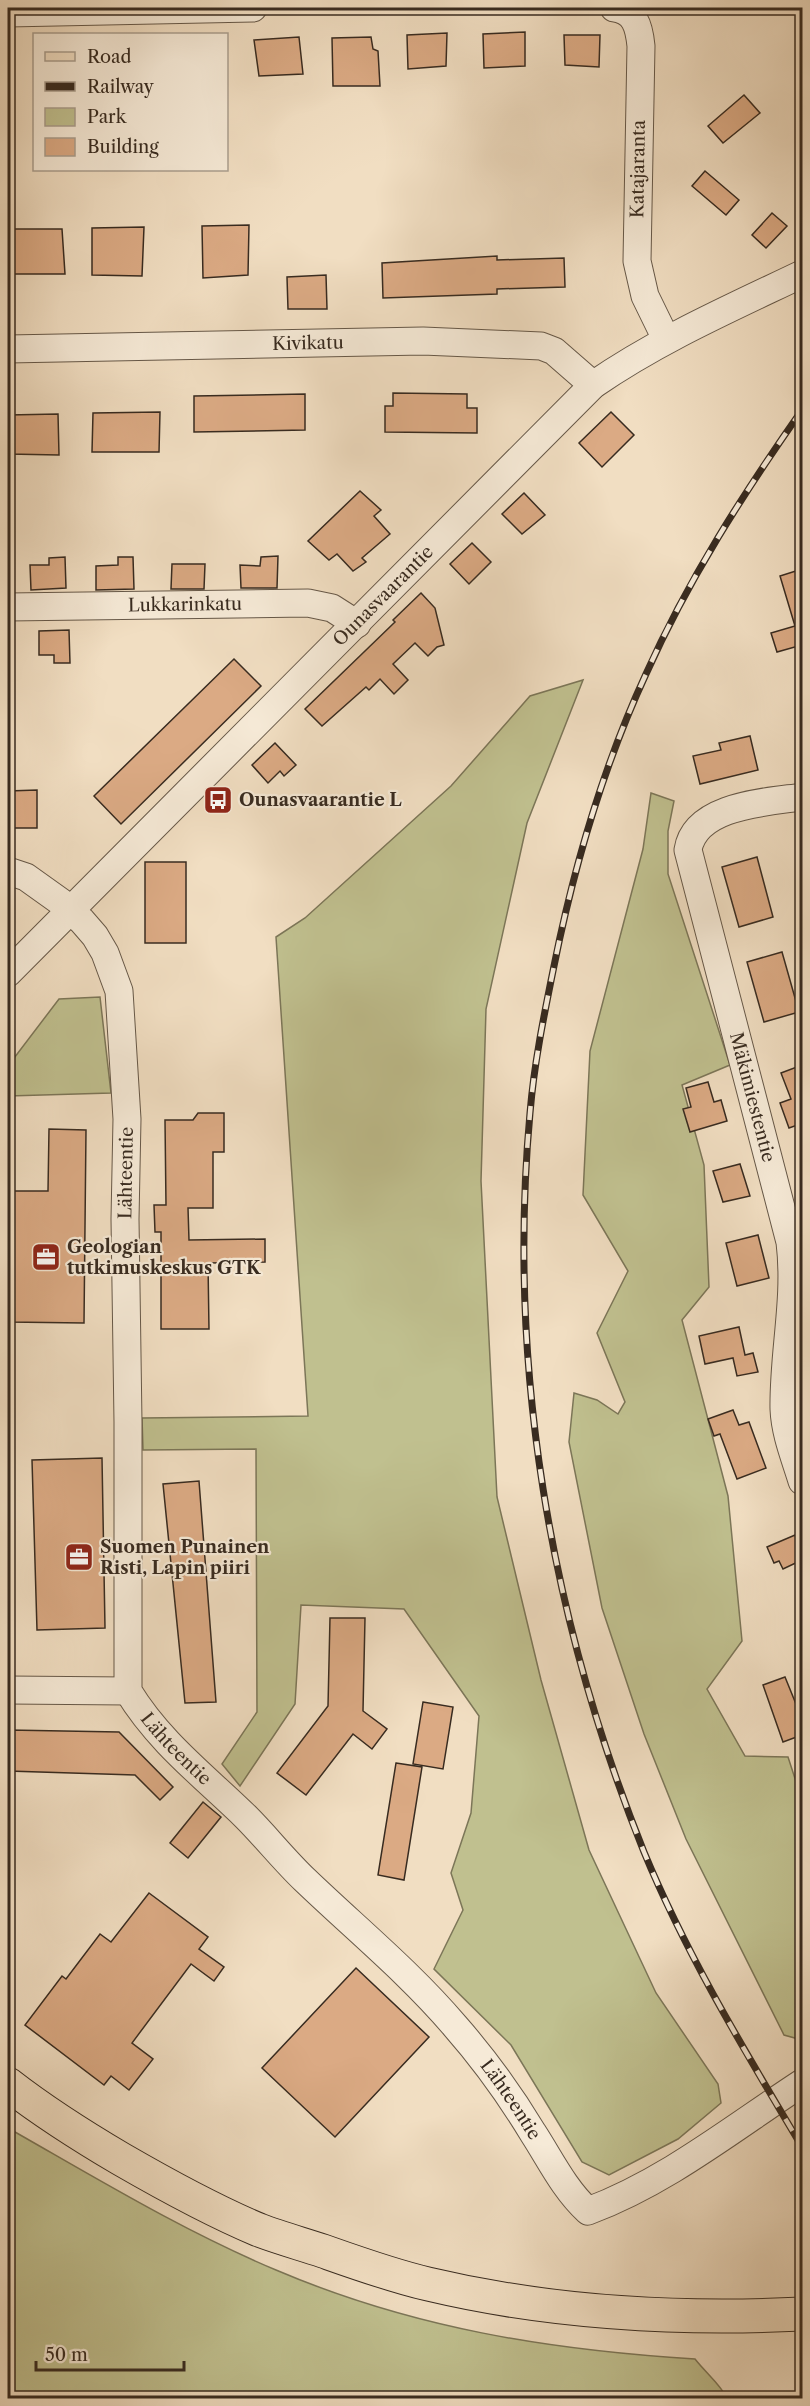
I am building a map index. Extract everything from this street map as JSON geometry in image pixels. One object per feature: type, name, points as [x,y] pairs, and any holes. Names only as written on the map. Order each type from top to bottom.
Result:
[{"type":"main road","points":[[8,2084],[39,2109],[102,2148],[167,2186],[208,2206],[259,2230],[426,2284],[497,2298],[569,2308],[663,2316],[732,2318],[802,2314]]},
{"type":"street","points":[[8,13],[253,8]]},
{"type":"street","name":"Katajaranta","points":[[614,8],[624,9],[632,16],[639,28],[641,46],[637,261],[645,296],[666,339]]},
{"type":"street","name":"Ounasvaarantie","points":[[8,973],[593,385],[630,359],[666,339],[802,274]]},
{"type":"street","name":"Kivikatu","points":[[8,350],[423,341],[541,346],[554,351],[593,385]]},
{"type":"street","name":"Lukkarinkatu","points":[[8,607],[308,603],[332,608],[357,624]]},
{"type":"street","name":"Mäkimiestentie","points":[[802,797],[752,805],[721,813],[703,823],[690,840],[688,850],[790,1242],[794,1272],[784,1410],[790,1441],[802,1481]]},
{"type":"street","name":"Lähteentie","points":[[8,871],[26,877],[70,911],[95,936],[105,953],[119,991],[127,1119],[124,1219],[128,1434],[128,1691],[172,1749],[245,1816],[302,1877],[455,2025],[520,2112],[566,2187],[588,2211],[634,2191],[706,2147],[802,2083]]},
{"type":"street","points":[[8,1690],[128,1691]]},
{"type":"green space","points":[[583,680],[527,823],[486,1009],[481,1181],[497,1497],[541,1680],[589,1850],[656,1993],[718,2084],[721,2103],[678,2139],[609,2175],[582,2162],[511,2045],[434,1969],[463,1910],[451,1873],[471,1813],[479,1716],[404,1609],[301,1605],[295,1704],[240,1786],[222,1764],[257,1712],[256,1449],[143,1450],[142,1418],[308,1416],[276,937],[305,918],[451,786],[530,696]]},
{"type":"green space","points":[[651,793],[674,801],[668,831],[668,874],[730,1065],[682,1085],[704,1165],[709,1287],[682,1320],[728,1496],[742,1641],[707,1689],[745,1756],[788,1757],[802,1800],[802,2040],[784,2035],[686,1839],[644,1734],[602,1608],[569,1442],[574,1393],[597,1400],[618,1414],[625,1402],[597,1333],[628,1271],[583,1195],[590,1051],[643,849]]},
{"type":"green space","points":[[100,997],[111,1093],[8,1096],[8,1066],[59,999]]},
{"type":"green space","points":[[8,2128],[207,2238],[241,2255],[327,2290],[378,2307],[482,2333],[587,2349],[695,2359],[727,2398],[8,2398]]},
{"type":"building","points":[[525,32],[525,66],[484,68],[483,34]]},
{"type":"building","points":[[447,33],[446,66],[408,69],[407,35]]},
{"type":"building","points":[[564,35],[600,35],[599,67],[565,65]]},
{"type":"building","points":[[299,37],[303,74],[259,76],[254,40]]},
{"type":"building","points":[[371,37],[373,49],[378,51],[380,86],[333,86],[332,38]]},
{"type":"building","points":[[744,95],[760,113],[723,143],[708,126]]},
{"type":"building","points":[[705,171],[739,200],[726,215],[692,186]]},
{"type":"building","points":[[772,213],[787,226],[766,248],[752,235]]},
{"type":"building","points":[[249,225],[248,275],[203,278],[202,226]]},
{"type":"building","points":[[144,227],[142,276],[92,275],[92,228]]},
{"type":"building","points":[[8,229],[62,229],[65,274],[8,274]]},
{"type":"building","points":[[497,256],[497,260],[564,258],[565,287],[497,289],[497,294],[383,298],[382,263]]},
{"type":"building","points":[[326,275],[327,309],[288,309],[287,277]]},
{"type":"building","points":[[393,393],[467,394],[467,408],[477,408],[477,433],[385,432],[385,406],[393,406]]},
{"type":"building","points":[[305,394],[305,430],[194,432],[194,396]]},
{"type":"building","points":[[160,412],[159,452],[92,452],[93,413]]},
{"type":"building","points":[[611,412],[634,435],[602,467],[579,443]]},
{"type":"building","points":[[58,414],[59,455],[8,454],[8,415]]},
{"type":"building","points":[[360,491],[381,510],[374,516],[390,534],[362,558],[366,562],[353,571],[337,554],[329,560],[308,541]]},
{"type":"building","points":[[524,493],[545,515],[522,534],[502,514]]},
{"type":"building","points":[[472,543],[491,562],[469,584],[450,564]]},
{"type":"building","points":[[278,556],[277,588],[241,588],[240,565],[260,566],[261,557]]},
{"type":"building","points":[[65,557],[66,588],[31,590],[30,565],[49,565],[49,558]]},
{"type":"building","points":[[118,557],[133,557],[134,589],[96,590],[96,566],[118,565]]},
{"type":"building","points":[[172,564],[205,564],[204,589],[171,589]]},
{"type":"building","points":[[802,569],[802,645],[777,652],[771,633],[795,626],[780,576]]},
{"type":"building","points":[[421,593],[435,608],[444,645],[437,647],[428,656],[415,643],[393,664],[408,680],[394,694],[380,679],[369,690],[366,687],[322,726],[305,709],[395,622],[393,620]]},
{"type":"building","points":[[69,630],[70,663],[54,663],[54,655],[39,655],[39,631]]},
{"type":"building","points":[[234,659],[261,686],[121,824],[94,796]]},
{"type":"building","points":[[750,736],[758,770],[700,784],[693,756],[721,750],[719,743]]},
{"type":"building","points":[[275,743],[296,765],[284,776],[280,771],[268,783],[252,765]]},
{"type":"building","points":[[37,790],[37,828],[8,828],[8,791]]},
{"type":"building","points":[[757,857],[773,917],[739,927],[722,867]]},
{"type":"building","points":[[145,862],[186,862],[186,943],[145,943]]},
{"type":"building","points":[[782,952],[799,1012],[764,1022],[747,962]]},
{"type":"building","points":[[802,1065],[802,1126],[800,1124],[789,1128],[780,1103],[791,1099],[781,1073]]},
{"type":"building","points":[[708,1082],[714,1102],[721,1100],[727,1121],[690,1132],[683,1109],[691,1107],[686,1088]]},
{"type":"building","points":[[198,1113],[224,1113],[224,1152],[213,1152],[213,1208],[188,1208],[189,1240],[265,1239],[265,1262],[208,1263],[209,1329],[161,1329],[161,1232],[155,1232],[154,1205],[166,1205],[165,1120],[193,1120]]},
{"type":"building","name":"Geologian tutkimuskeskus GTK","points":[[49,1129],[86,1130],[84,1323],[8,1322],[8,1191],[48,1191]]},
{"type":"building","points":[[740,1164],[750,1196],[723,1202],[713,1171]]},
{"type":"building","points":[[758,1235],[769,1278],[737,1286],[726,1243]]},
{"type":"building","points":[[739,1327],[745,1355],[753,1353],[758,1372],[737,1376],[733,1358],[705,1364],[699,1336]]},
{"type":"building","points":[[733,1410],[739,1425],[749,1422],[766,1468],[737,1479],[720,1434],[714,1436],[708,1419]]},
{"type":"building","points":[[102,1458],[105,1628],[37,1630],[32,1460]]},
{"type":"building","points":[[199,1481],[216,1702],[185,1703],[163,1484]]},
{"type":"building","points":[[795,1535],[802,1553],[802,1560],[783,1569],[779,1561],[774,1563],[767,1547]]},
{"type":"building","points":[[330,1618],[365,1618],[363,1711],[387,1729],[372,1749],[353,1734],[306,1795],[277,1773],[328,1706]]},
{"type":"building","points":[[785,1677],[796,1704],[802,1702],[802,1735],[783,1742],[763,1685]]},
{"type":"building","points":[[423,1702],[453,1707],[443,1769],[413,1764]]},
{"type":"building","points":[[8,1730],[119,1732],[173,1787],[160,1800],[135,1775],[8,1771]]},
{"type":"building","points":[[396,1763],[422,1767],[404,1880],[378,1875]]},
{"type":"building","points":[[203,1802],[221,1817],[188,1858],[170,1843]]},
{"type":"building","points":[[149,1893],[208,1937],[199,1949],[224,1967],[214,1981],[191,1964],[132,2043],[153,2059],[129,2090],[111,2076],[104,2085],[25,2025],[62,1976],[66,1979],[100,1934],[111,1942]]},
{"type":"building","points":[[356,1968],[429,2037],[335,2137],[262,2068]]},
{"type":"railway","points":[[802,410],[759,473],[698,571],[662,639],[616,745],[603,781],[571,891],[543,1021],[530,1113],[524,1208],[525,1302],[531,1396],[543,1489],[561,1582],[583,1673],[611,1763],[661,1891],[718,2003],[802,2147]]},
{"type":"place","name":"Ounasvaarantie L","points":[[218,800]]},
{"type":"place","name":"Geologian tutkimuskeskus GTK","points":[[46,1257]]},
{"type":"place","name":"Suomen Punainen Risti, Lapin piiri","points":[[79,1557]]}]
